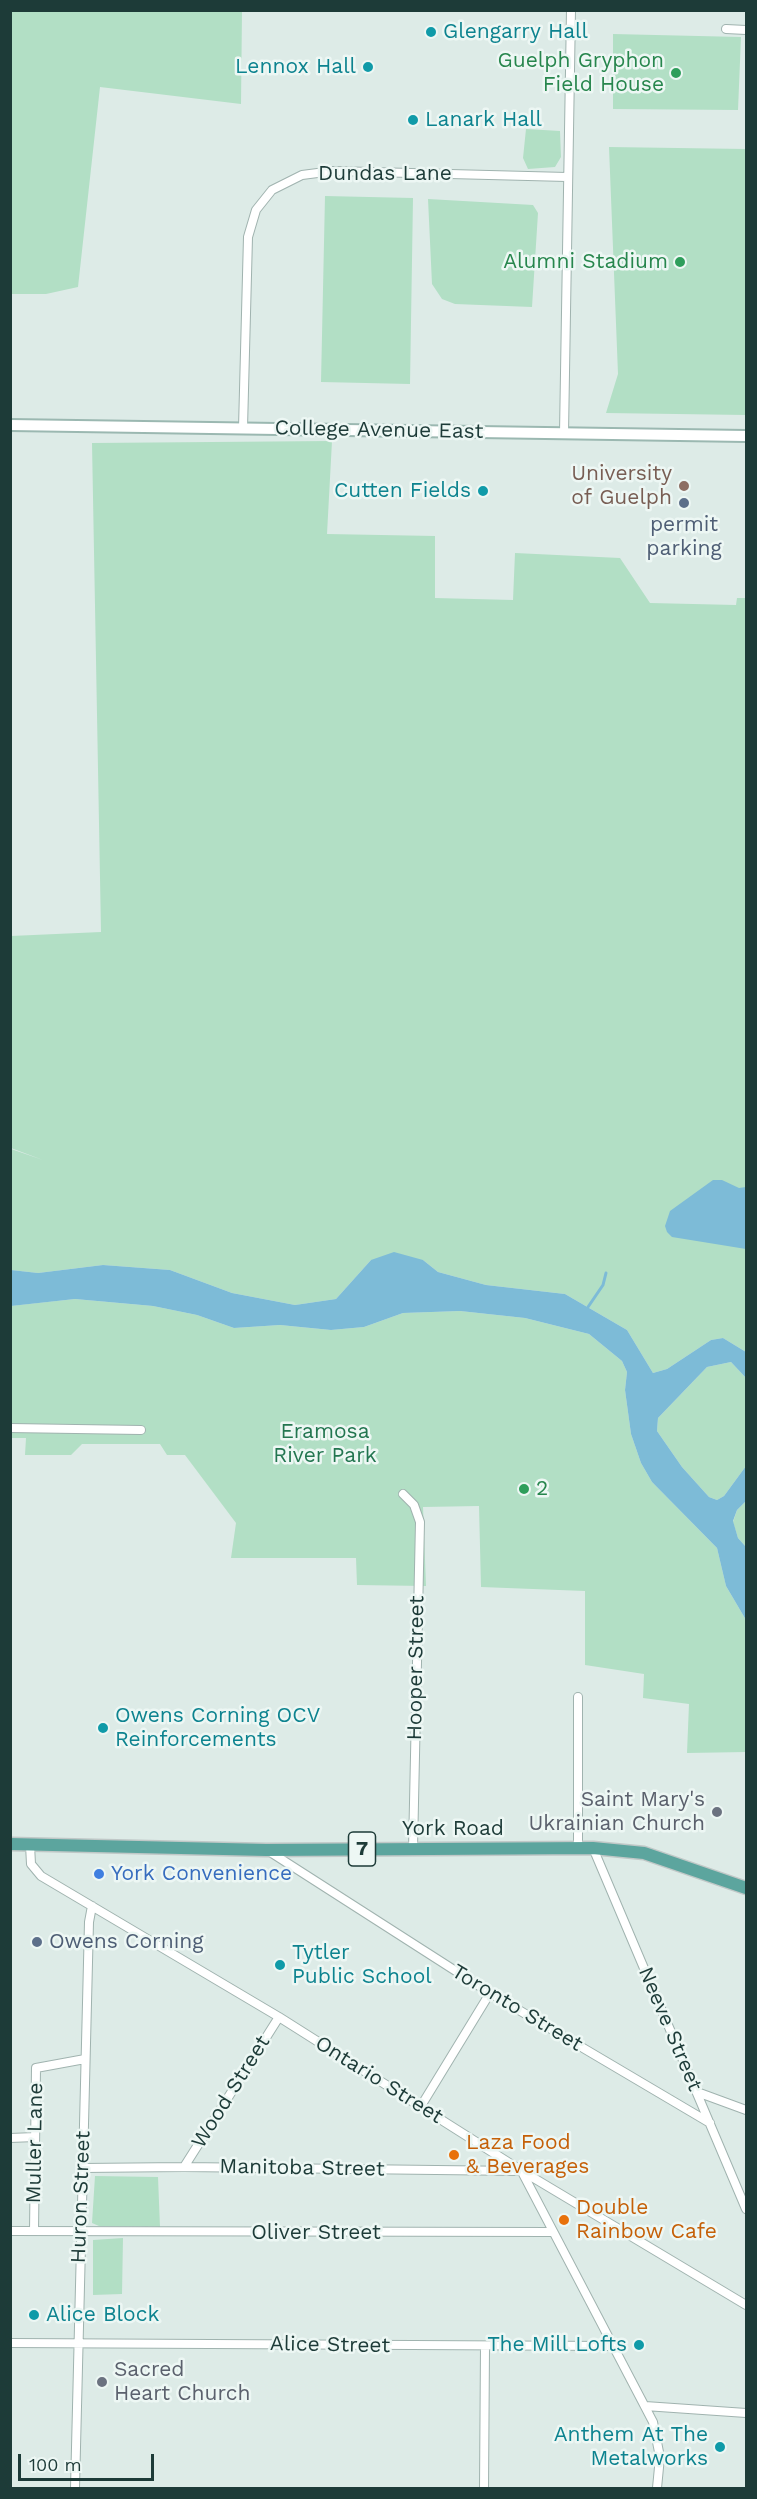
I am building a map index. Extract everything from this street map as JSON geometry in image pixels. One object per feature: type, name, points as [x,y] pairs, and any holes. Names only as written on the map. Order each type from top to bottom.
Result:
[{"type":"main road","name":"York Road","points":[[10,1844],[266,1850],[593,1848],[644,1853],[747,1888]]},
{"type":"street","points":[[564,433],[571,10]]},
{"type":"street","points":[[726,29],[747,30]]},
{"type":"street","name":"Dundas Lane","points":[[243,428],[248,237],[256,210],[272,190],[302,175],[333,171],[567,177]]},
{"type":"street","name":"College Avenue East","points":[[10,425],[747,436]]},
{"type":"street","points":[[10,1428],[141,1430]]},
{"type":"street","name":"Hooper Street","points":[[403,1494],[414,1505],[420,1522],[413,1849]]},
{"type":"street","points":[[578,1697],[578,1848]]},
{"type":"street","name":"Ontario Street","points":[[30,1845],[31,1864],[36,1872],[279,2017],[522,2171],[747,2305]]},
{"type":"street","name":"Neeve Street","points":[[593,1848],[747,2209]]},
{"type":"street","name":"Toronto Street","points":[[266,1850],[490,1993],[710,2124]]},
{"type":"street","name":"Huron Street","points":[[75,2488],[89,1913],[92,1906]]},
{"type":"street","points":[[422,2106],[490,1993]]},
{"type":"street","name":"Wood Street","points":[[184,2167],[279,2017]]},
{"type":"street","name":"Muller Lane","points":[[34,2231],[36,2068],[85,2059]]},
{"type":"street","points":[[697,2092],[747,2110]]},
{"type":"street","points":[[10,2138],[35,2138]]},
{"type":"street","name":"Manitoba Street","points":[[82,2168],[522,2171]]},
{"type":"street","points":[[522,2171],[645,2406],[659,2448],[657,2488]]},
{"type":"street","name":"Oliver Street","points":[[10,2231],[552,2232]]},
{"type":"street","name":"Alice Street","points":[[10,2343],[614,2346]]},
{"type":"street","points":[[484,2488],[486,2347]]},
{"type":"street","points":[[645,2406],[747,2413]]},
{"type":"green space","points":[[11,10],[242,11],[241,104],[100,87],[78,287],[46,294],[11,294]]},
{"type":"green space","name":"Guelph Gryphon Field House","points":[[613,34],[741,37],[738,110],[613,109]]},
{"type":"green space","points":[[526,129],[560,131],[561,157],[555,167],[528,169],[523,158]]},
{"type":"green space","name":"Alumni Stadium","points":[[609,147],[746,149],[746,415],[606,413],[618,374]]},
{"type":"green space","points":[[325,196],[413,198],[410,384],[321,382]]},
{"type":"green space","points":[[428,199],[533,205],[538,213],[532,307],[455,304],[442,299],[432,284]]},
{"type":"green space","points":[[332,441],[327,534],[435,536],[435,598],[513,600],[515,553],[620,558],[650,603],[736,605],[737,598],[746,598],[746,1352],[723,1338],[711,1340],[667,1369],[653,1373],[627,1330],[565,1294],[486,1285],[438,1272],[423,1260],[371,1260],[336,1299],[295,1305],[232,1293],[170,1270],[103,1265],[38,1273],[11,1270],[11,1149],[43,1160],[11,1148],[11,936],[101,932],[92,443]]},
{"type":"green space","name":"Eramosa River Park","points":[[75,1299],[153,1306],[197,1315],[234,1328],[280,1325],[331,1330],[364,1327],[403,1313],[460,1311],[525,1318],[589,1334],[622,1361],[627,1372],[625,1390],[631,1434],[641,1463],[652,1482],[717,1548],[726,1586],[746,1620],[746,1752],[687,1753],[689,1704],[643,1698],[644,1674],[585,1665],[585,1591],[481,1587],[479,1506],[423,1507],[426,1586],[357,1585],[356,1558],[231,1558],[236,1523],[185,1455],[167,1455],[160,1444],[82,1444],[71,1455],[25,1455],[26,1438],[11,1438],[10,1306]]},
{"type":"green space","points":[[731,1362],[746,1378],[746,1466],[724,1496],[717,1500],[709,1497],[682,1467],[657,1431],[658,1418],[707,1367]]},
{"type":"green space","points":[[746,1501],[746,1547],[738,1538],[733,1522],[737,1510]]},
{"type":"green space","points":[[95,2176],[158,2177],[160,2227],[99,2226],[92,2223]]},
{"type":"green space","points":[[123,2238],[122,2294],[93,2295],[93,2240]]},
{"type":"water","points":[[713,1180],[722,1180],[739,1188],[746,1187],[746,1249],[672,1237],[667,1232],[665,1226],[670,1211]]},
{"type":"water","points":[[394,1252],[423,1260],[438,1272],[486,1285],[565,1294],[627,1330],[653,1373],[667,1369],[711,1340],[723,1338],[746,1352],[746,1378],[731,1362],[707,1367],[658,1418],[657,1431],[682,1467],[709,1497],[717,1500],[724,1496],[746,1466],[746,1501],[737,1510],[733,1521],[738,1538],[746,1547],[746,1620],[726,1586],[717,1548],[652,1482],[641,1463],[631,1434],[625,1390],[627,1372],[622,1361],[589,1334],[525,1318],[460,1311],[403,1313],[364,1327],[331,1330],[280,1325],[234,1328],[197,1315],[153,1306],[75,1299],[11,1306],[11,1270],[38,1273],[103,1265],[170,1270],[232,1293],[295,1305],[336,1299],[371,1260]]},
{"type":"waterway","points":[[588,1307],[603,1285],[606,1273]]},
{"type":"place","name":"Glengarry Hall","points":[[431,32]]},
{"type":"place","name":"Lennox Hall","points":[[368,67]]},
{"type":"place","name":"Guelph Gryphon Field House","points":[[676,73]]},
{"type":"place","name":"Lanark Hall","points":[[413,120]]},
{"type":"place","name":"Alumni Stadium","points":[[680,262]]},
{"type":"place","name":"University of Guelph","points":[[684,486]]},
{"type":"place","name":"Cutten Fields","points":[[483,491]]},
{"type":"place","name":"permit parking","points":[[684,503]]},
{"type":"place","name":"2","points":[[524,1489]]},
{"type":"place","name":"Owens Corning OCV Reinforcements","points":[[103,1728]]},
{"type":"place","name":"Saint Mary's Ukrainian Church","points":[[717,1812]]},
{"type":"place","name":"York Convenience","points":[[99,1874]]},
{"type":"place","name":"Owens Corning","points":[[37,1942]]},
{"type":"place","name":"Tytler Public School","points":[[280,1965]]},
{"type":"place","name":"Laza Food & Beverages","points":[[454,2155]]},
{"type":"place","name":"Double Rainbow Cafe","points":[[564,2220]]},
{"type":"place","name":"Alice Block","points":[[34,2315]]},
{"type":"place","name":"The Mill Lofts","points":[[639,2345]]},
{"type":"place","name":"Sacred Heart Church","points":[[102,2382]]},
{"type":"place","name":"Anthem At The Metalworks","points":[[720,2447]]}]
